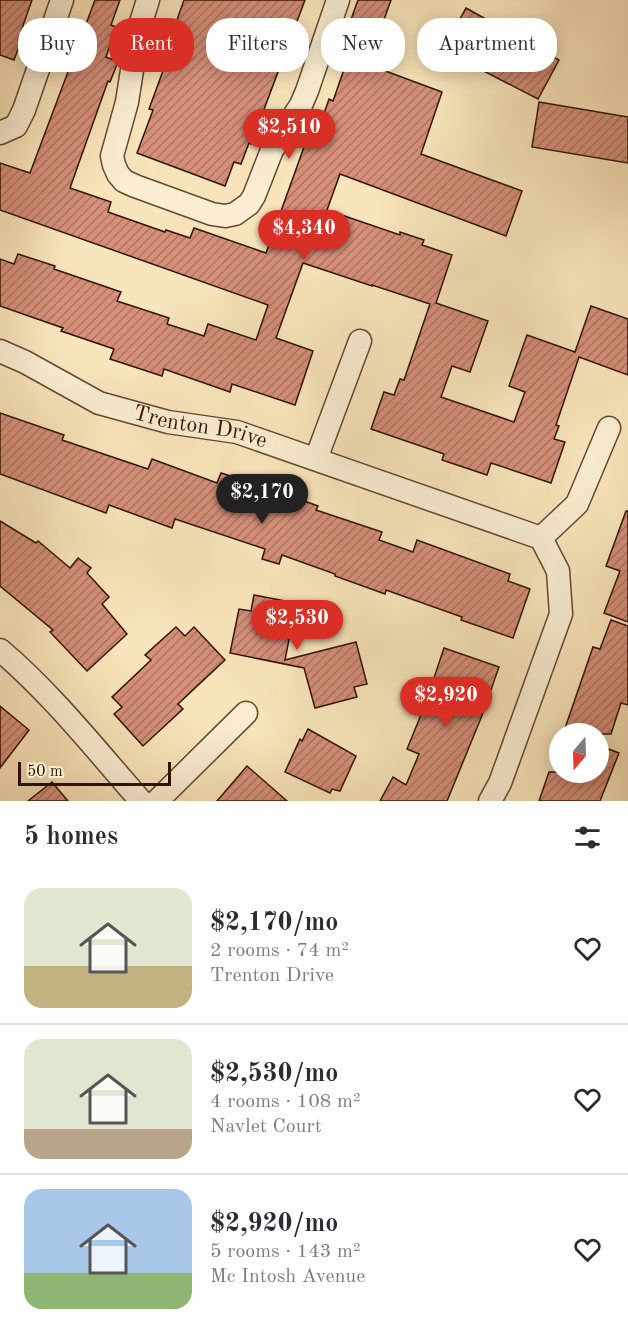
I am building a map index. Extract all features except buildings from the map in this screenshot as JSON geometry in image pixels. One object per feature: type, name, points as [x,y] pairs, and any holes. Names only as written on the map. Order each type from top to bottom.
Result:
[{"type":"street","points":[[5,131],[16,126],[24,110],[62,0]]},
{"type":"street","points":[[148,0],[138,32],[128,102],[112,156],[114,165],[124,181],[169,200],[225,216],[235,214],[249,204],[254,196],[272,150],[301,105],[338,0]]},
{"type":"street","points":[[316,459],[360,341]]},
{"type":"street","name":"Trenton Drive","points":[[0,351],[25,362],[99,403],[168,422],[237,432],[542,538]]},
{"type":"street","points":[[490,801],[500,783],[561,614],[558,571],[542,538],[577,504],[609,428]]},
{"type":"street","points":[[0,650],[20,666],[141,801]]},
{"type":"street","points":[[157,801],[246,713]]}]
